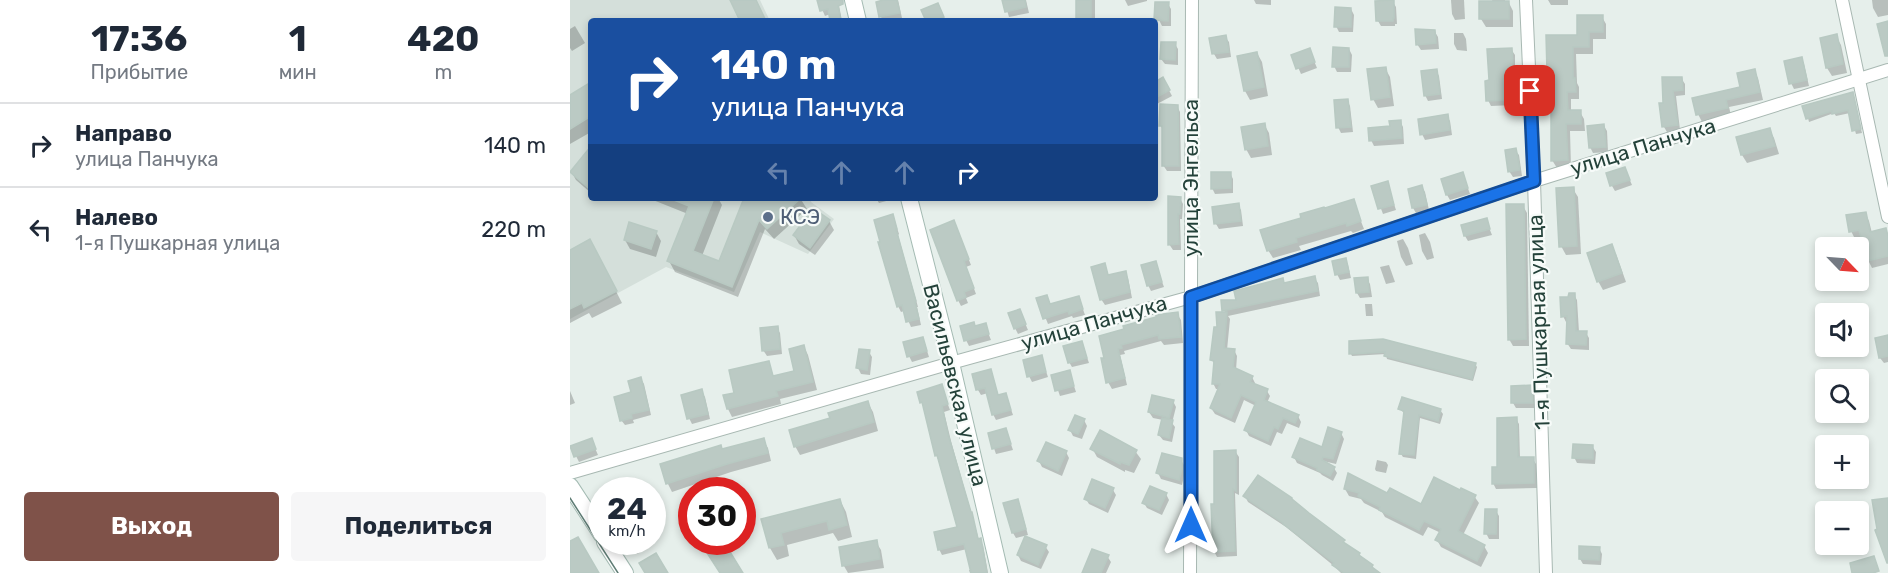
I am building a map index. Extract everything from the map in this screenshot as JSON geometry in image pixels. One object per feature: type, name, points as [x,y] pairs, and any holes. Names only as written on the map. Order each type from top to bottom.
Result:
[{"type":"main road","points":[[852,0],[857,18]]},
{"type":"main road","name":"Васильевская улица","points":[[910,201],[951,363],[1000,573]]},
{"type":"main road","points":[[570,486],[588,514]]},
{"type":"main road","points":[[614,555],[625,573]]},
{"type":"street","name":"улица Энгельса","points":[[1190,573],[1192,0]]},
{"type":"street","name":"1-я Пушкарная улица","points":[[1526,0],[1546,573]]},
{"type":"street","points":[[1842,0],[1888,217]]},
{"type":"street","name":"улица Панчука","points":[[570,473],[951,363],[1191,297],[1534,181],[1888,70]]},
{"type":"shaded area","points":[[570,0],[760,0],[769,18],[588,18],[588,201],[811,201],[834,219],[808,254],[760,232],[734,292],[666,267],[570,319]]},
{"type":"building","points":[[730,0],[756,0],[765,18],[739,18]]},
{"type":"building","points":[[817,0],[843,0],[843,4],[838,6],[840,18],[830,18],[828,9],[820,11]]},
{"type":"building","points":[[897,0],[900,13],[879,17],[876,2]]},
{"type":"building","points":[[1002,0],[1025,0],[1026,7],[1005,12]]},
{"type":"building","points":[[1076,0],[1091,0],[1091,18],[1076,18]]},
{"type":"building","points":[[1394,0],[1393,21],[1376,21],[1375,1]]},
{"type":"building","points":[[1479,1],[1509,1],[1509,19],[1479,19]]},
{"type":"building","points":[[1155,2],[1169,2],[1168,21],[1154,18]]},
{"type":"building","points":[[938,3],[944,17],[925,18],[921,10]]},
{"type":"building","points":[[1335,7],[1351,8],[1351,27],[1334,27]]},
{"type":"building","points":[[1577,15],[1603,15],[1603,32],[1589,32],[1589,47],[1573,47],[1573,78],[1575,78],[1576,92],[1567,92],[1568,110],[1581,110],[1581,124],[1566,124],[1568,160],[1551,161],[1551,92],[1549,72],[1547,72],[1546,35],[1577,35]]},
{"type":"building","points":[[1888,21],[1888,56],[1885,56],[1877,24]]},
{"type":"building","points":[[1415,29],[1435,30],[1436,43],[1416,45]]},
{"type":"building","points":[[1837,34],[1843,64],[1826,68],[1820,38]]},
{"type":"building","points":[[1226,35],[1229,52],[1212,54],[1209,38]]},
{"type":"building","points":[[1161,42],[1176,42],[1175,60],[1160,59]]},
{"type":"building","points":[[1333,47],[1349,48],[1349,67],[1332,67]]},
{"type":"building","points":[[1310,48],[1315,62],[1296,69],[1291,55]]},
{"type":"building","points":[[1512,48],[1513,68],[1510,68],[1512,100],[1486,101],[1485,81],[1489,80],[1487,49]]},
{"type":"building","points":[[1257,52],[1264,87],[1244,91],[1237,56]]},
{"type":"building","points":[[1802,57],[1807,80],[1789,84],[1784,61]]},
{"type":"building","points":[[1386,67],[1390,97],[1371,100],[1367,69]]},
{"type":"building","points":[[1437,69],[1440,94],[1424,96],[1421,71]]},
{"type":"building","points":[[1755,69],[1760,92],[1726,100],[1728,108],[1696,115],[1692,98],[1740,87],[1737,73]]},
{"type":"building","points":[[1163,77],[1170,90],[1158,96],[1158,80]]},
{"type":"building","points":[[1662,77],[1682,77],[1683,90],[1673,91],[1678,125],[1662,127],[1659,103],[1663,103]]},
{"type":"building","points":[[588,84],[588,118],[570,129],[570,95]]},
{"type":"building","points":[[1853,92],[1861,129],[1852,131],[1848,110],[1832,114],[1832,111],[1806,119],[1802,106]]},
{"type":"building","points":[[1348,99],[1351,127],[1336,128],[1334,100]]},
{"type":"building","points":[[1160,104],[1178,105],[1179,166],[1162,166]]},
{"type":"building","points":[[1448,114],[1450,130],[1420,135],[1418,119]]},
{"type":"building","points":[[1401,120],[1402,138],[1369,141],[1368,128],[1390,126],[1389,121]]},
{"type":"building","points":[[1265,123],[1268,146],[1245,150],[1241,127]]},
{"type":"building","points":[[1604,124],[1606,147],[1589,148],[1587,126]]},
{"type":"building","points":[[1770,128],[1775,146],[1741,155],[1736,137]]},
{"type":"building","points":[[1516,148],[1520,170],[1508,172],[1505,150]]},
{"type":"building","points":[[588,150],[588,187],[570,172]]},
{"type":"building","points":[[1625,167],[1630,180],[1610,186],[1606,173]]},
{"type":"building","points":[[1211,172],[1231,172],[1231,188],[1211,189]]},
{"type":"building","points":[[1463,172],[1468,188],[1446,195],[1441,179]]},
{"type":"building","points":[[1388,181],[1394,205],[1378,209],[1371,186]]},
{"type":"building","points":[[1422,185],[1427,205],[1412,208],[1408,189]]},
{"type":"building","points":[[1574,187],[1577,246],[1559,247],[1556,188]]},
{"type":"building","points":[[1168,196],[1181,197],[1180,214],[1178,214],[1179,244],[1168,245]]},
{"type":"building","points":[[1354,199],[1361,221],[1347,226],[1346,223],[1296,238],[1297,242],[1267,251],[1260,230],[1301,218],[1300,214]]},
{"type":"building","points":[[676,201],[713,201],[693,251],[719,261],[743,201],[798,201],[767,229],[759,220],[732,287],[667,261],[689,206]]},
{"type":"building","points":[[1239,203],[1241,221],[1214,224],[1212,207]]},
{"type":"building","points":[[1506,204],[1524,204],[1526,339],[1508,340]]},
{"type":"building","points":[[813,208],[830,220],[810,248],[793,235]]},
{"type":"building","points":[[1866,212],[1870,232],[1886,228],[1888,256],[1869,261],[1869,237],[1861,237],[1859,230],[1849,232],[1846,215]]},
{"type":"building","points":[[893,214],[919,319],[906,322],[902,305],[897,307],[874,220]]},
{"type":"building","points":[[1487,218],[1490,229],[1464,236],[1461,225]]},
{"type":"building","points":[[954,220],[969,259],[964,261],[974,288],[964,292],[966,297],[957,301],[930,230]]},
{"type":"building","points":[[629,222],[657,231],[651,249],[624,240]]},
{"type":"building","points":[[590,239],[617,291],[584,308],[582,303],[570,309],[570,250]]},
{"type":"building","points":[[1612,244],[1622,273],[1597,282],[1587,253]]},
{"type":"building","points":[[1346,258],[1349,272],[1335,275],[1332,261]]},
{"type":"building","points":[[1156,261],[1162,282],[1147,286],[1141,265]]},
{"type":"building","points":[[1105,263],[1108,275],[1126,271],[1130,292],[1100,300],[1091,267]]},
{"type":"building","points":[[1315,276],[1318,291],[1222,311],[1221,300],[1236,300],[1234,291],[1283,278],[1284,283]]},
{"type":"building","points":[[1368,277],[1369,292],[1356,293],[1354,278]]},
{"type":"building","points":[[1569,293],[1575,293],[1576,331],[1587,331],[1586,345],[1566,344],[1567,316],[1561,317],[1560,297],[1568,297]]},
{"type":"building","points":[[1047,295],[1050,304],[1079,296],[1083,309],[1043,319],[1036,298]]},
{"type":"building","points":[[1020,309],[1026,324],[1014,329],[1008,313]]},
{"type":"building","points":[[1178,312],[1181,337],[1159,339],[1158,335],[1121,345],[1122,348],[1118,349],[1125,378],[1106,383],[1099,336],[1124,329],[1123,326],[1156,317],[1156,315]]},
{"type":"building","points":[[1216,312],[1227,312],[1224,348],[1235,349],[1233,367],[1253,376],[1250,382],[1268,389],[1264,400],[1299,415],[1295,423],[1283,418],[1278,429],[1274,427],[1268,441],[1244,430],[1256,402],[1241,395],[1231,418],[1210,408],[1220,384],[1212,384],[1214,361],[1210,360],[1214,327],[1217,327]]},
{"type":"building","points":[[974,322],[975,326],[986,323],[989,334],[964,341],[960,326]]},
{"type":"building","points":[[778,326],[780,349],[762,351],[760,328]]},
{"type":"building","points":[[1888,335],[1888,356],[1879,358],[1875,338]]},
{"type":"building","points":[[923,337],[927,351],[907,357],[903,342]]},
{"type":"building","points":[[1383,339],[1476,363],[1472,379],[1384,356],[1385,352],[1349,354],[1349,341]]},
{"type":"building","points":[[1082,341],[1087,358],[1068,363],[1063,346]]},
{"type":"building","points":[[804,345],[813,382],[776,391],[778,396],[727,409],[723,395],[734,393],[729,370],[769,361],[773,376],[794,371],[789,349]]},
{"type":"building","points":[[859,349],[870,350],[867,370],[856,368]]},
{"type":"building","points":[[1042,355],[1046,372],[1027,377],[1023,360]]},
{"type":"building","points":[[991,369],[998,395],[1006,393],[1011,410],[992,415],[985,388],[976,390],[972,374]]},
{"type":"building","points":[[1070,370],[1074,386],[1055,391],[1051,375]]},
{"type":"building","points":[[641,377],[649,410],[631,414],[632,418],[620,421],[614,397],[631,392],[628,381]]},
{"type":"building","points":[[942,384],[948,404],[942,406],[948,434],[978,539],[981,538],[987,573],[971,573],[964,544],[938,550],[934,532],[957,527],[937,455],[935,456],[922,402],[920,403],[917,392]]},
{"type":"building","points":[[1532,385],[1533,403],[1511,403],[1511,386]]},
{"type":"building","points":[[702,389],[708,414],[687,419],[681,395]]},
{"type":"building","points":[[1152,395],[1174,400],[1169,418],[1148,412]]},
{"type":"building","points":[[1402,397],[1441,409],[1438,421],[1419,415],[1414,455],[1399,454],[1404,411],[1398,409]]},
{"type":"building","points":[[868,401],[874,422],[794,447],[789,430],[830,418],[828,413]]},
{"type":"building","points":[[1075,415],[1085,419],[1078,434],[1068,430]]},
{"type":"building","points":[[1517,417],[1518,457],[1534,457],[1534,483],[1492,484],[1492,467],[1497,467],[1497,418]]},
{"type":"building","points":[[1162,418],[1173,420],[1169,438],[1158,435]]},
{"type":"building","points":[[1328,427],[1342,432],[1333,459],[1323,457],[1322,460],[1335,467],[1330,476],[1292,457],[1300,438],[1322,447]]},
{"type":"building","points":[[1006,428],[1011,444],[992,449],[988,433]]},
{"type":"building","points":[[1100,430],[1137,450],[1129,465],[1120,462],[1120,464],[1090,449]]},
{"type":"building","points":[[592,438],[596,449],[574,457],[570,446]]},
{"type":"building","points":[[764,438],[768,453],[687,477],[678,477],[678,480],[666,484],[666,477],[664,477],[660,464],[721,445],[722,449]]},
{"type":"building","points":[[1046,442],[1067,451],[1058,471],[1037,461]]},
{"type":"building","points":[[1573,444],[1593,445],[1593,459],[1572,458]]},
{"type":"building","points":[[1236,450],[1236,491],[1233,489],[1235,551],[1213,552],[1211,504],[1214,504],[1214,451]]},
{"type":"building","points":[[1162,453],[1182,458],[1179,480],[1156,473]]},
{"type":"building","points":[[1348,473],[1387,493],[1390,488],[1421,504],[1434,477],[1476,495],[1458,531],[1485,545],[1477,561],[1435,540],[1441,529],[1424,521],[1419,530],[1379,510],[1380,507],[1358,496],[1359,493],[1344,489]]},
{"type":"building","points":[[1258,475],[1292,498],[1345,540],[1343,542],[1360,553],[1359,555],[1380,573],[1344,573],[1283,523],[1243,496]]},
{"type":"building","points":[[1092,479],[1114,488],[1105,508],[1084,499]]},
{"type":"building","points":[[1150,486],[1167,493],[1159,510],[1142,503]]},
{"type":"building","points":[[1888,498],[1887,563],[1875,530],[1877,529],[1872,500]]},
{"type":"building","points":[[840,499],[847,525],[829,530],[827,521],[781,533],[784,545],[769,548],[761,519]]},
{"type":"building","points":[[1018,499],[1026,529],[1012,533],[1003,503]]},
{"type":"building","points":[[1485,509],[1497,509],[1496,534],[1484,534]]},
{"type":"building","points":[[1025,536],[1047,545],[1038,565],[1017,555]]},
{"type":"building","points":[[578,537],[599,573],[570,573],[570,541]]},
{"type":"building","points":[[877,540],[880,559],[842,566],[839,547]]},
{"type":"building","points":[[1579,546],[1600,547],[1599,560],[1579,559]]},
{"type":"building","points":[[1092,549],[1109,555],[1101,573],[1082,573]]},
{"type":"building","points":[[653,555],[657,555],[668,573],[645,573],[639,563]]},
{"type":"building","points":[[708,555],[732,555],[743,573],[720,573]]},
{"type":"building","points":[[1874,556],[1879,571],[1852,573],[1850,563]]},
{"type":"tram line","points":[[570,498],[618,573]]},
{"type":"place","name":"КСЭ","points":[[768,217]]},
{"type":"route","points":[[1191,525],[1191,297],[1534,181],[1530,91]]}]
